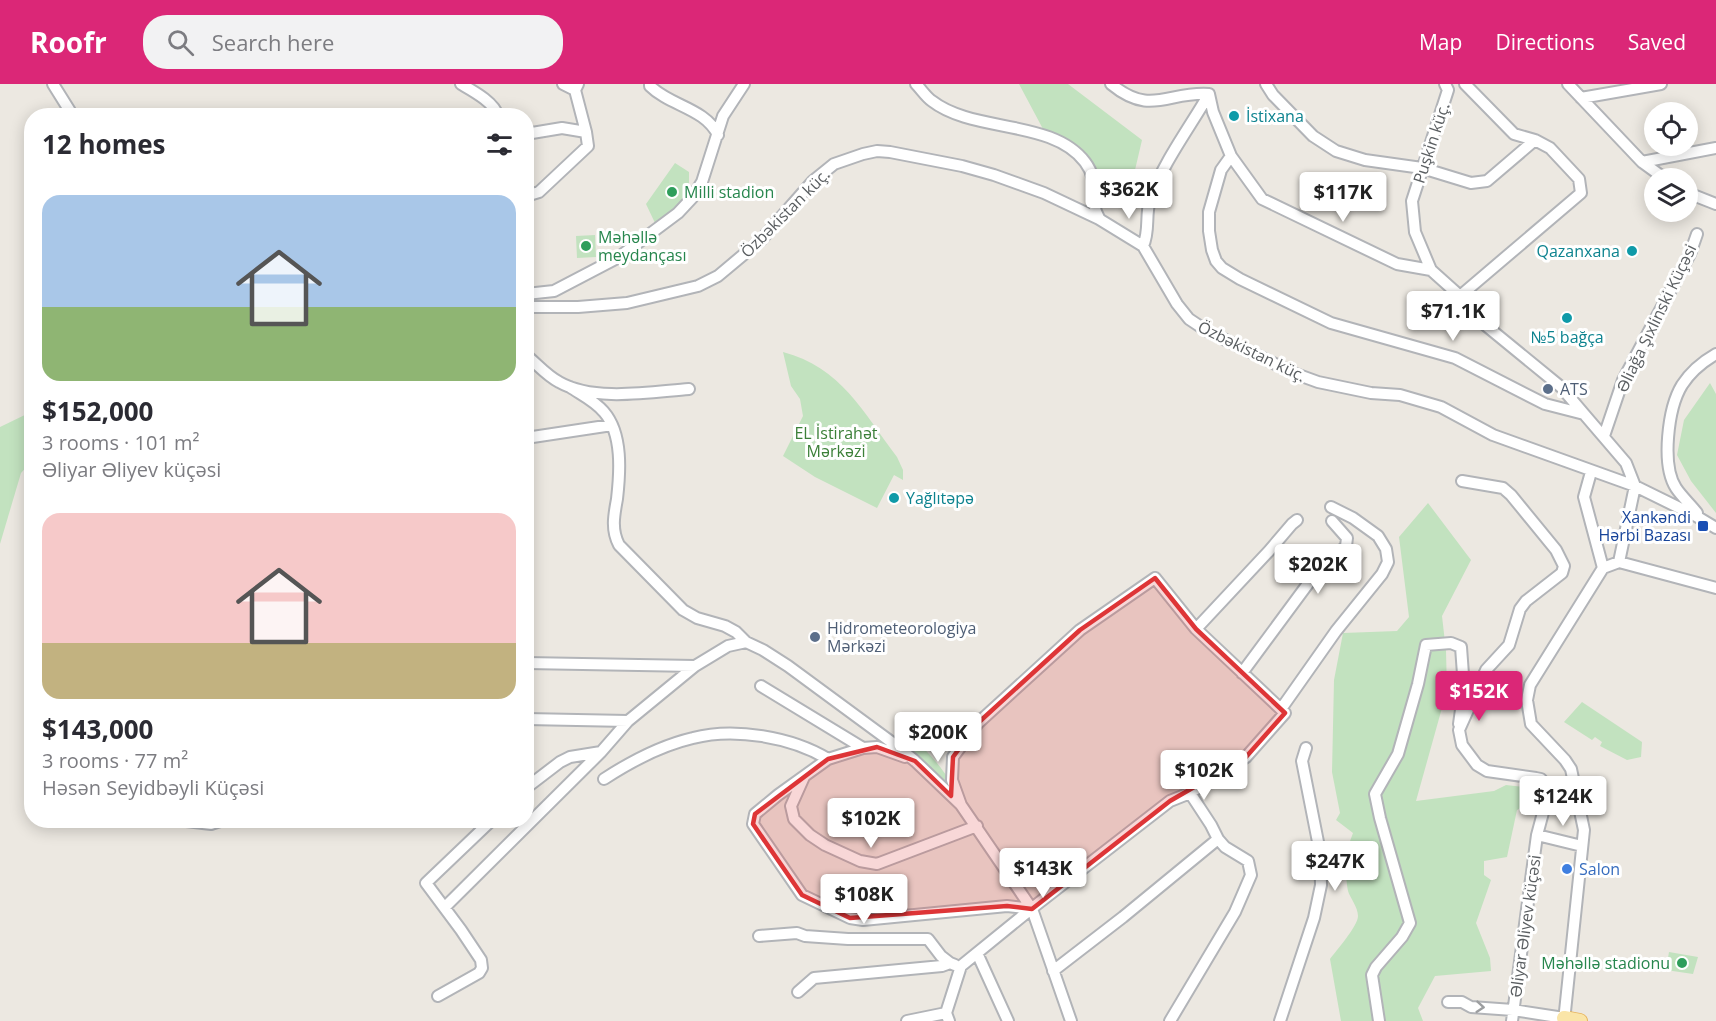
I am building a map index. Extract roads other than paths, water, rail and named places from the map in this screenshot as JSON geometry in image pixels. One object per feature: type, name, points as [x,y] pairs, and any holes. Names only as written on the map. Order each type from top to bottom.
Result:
[{"type":"main road","points":[[1564,1019],[1580,1021]]},
{"type":"street","points":[[53,84],[68,108]]},
{"type":"street","points":[[461,84],[493,108]]},
{"type":"street","points":[[534,193],[588,146],[577,87],[563,84]]},
{"type":"street","points":[[650,84],[655,91],[689,108],[708,122],[715,128],[718,135]]},
{"type":"street","points":[[534,293],[554,291],[619,257],[678,213],[692,198],[702,182],[723,116],[744,84]]},
{"type":"street","points":[[916,84],[932,101],[960,115],[1048,137],[1077,152],[1085,161],[1094,179],[1092,203],[1099,219]]},
{"type":"street","points":[[1111,84],[1122,93],[1139,100],[1157,102],[1195,93],[1209,93]]},
{"type":"street","points":[[1266,84],[1273,95],[1313,136],[1336,151],[1365,160],[1422,168],[1471,183],[1487,181],[1535,140]]},
{"type":"street","name":"Puşkin küç.","points":[[1431,270],[1415,232],[1412,220],[1412,201],[1448,90],[1445,84]]},
{"type":"street","points":[[1460,296],[1581,193],[1579,179],[1550,148],[1535,140],[1514,134],[1466,84]]},
{"type":"street","points":[[1568,84],[1650,168]]},
{"type":"street","points":[[1581,99],[1661,84]]},
{"type":"street","points":[[1209,93],[1213,112],[1231,156],[1262,199],[1397,264],[1431,270],[1460,296],[1484,324],[1562,387],[1626,463],[1635,486],[1619,562]]},
{"type":"street","points":[[1143,246],[1148,236],[1150,201],[1176,149],[1209,93]]},
{"type":"street","points":[[534,133],[562,128],[586,132]]},
{"type":"street","points":[[1642,162],[1716,148]]},
{"type":"street","name":"Özbəkistan küç.","points":[[534,307],[578,307],[627,303],[698,286],[718,276],[754,247],[813,181],[834,164],[845,159],[877,151],[962,166],[1044,193],[1099,219],[1143,246],[1177,304],[1189,319],[1207,331],[1253,354],[1318,382],[1371,393],[1414,398],[1441,407],[1493,435],[1635,486],[1703,520]]},
{"type":"street","points":[[1231,156],[1221,170],[1209,212],[1212,250],[1216,261],[1222,268],[1331,323],[1455,358],[1545,404],[1584,414]]},
{"type":"street","points":[[1698,197],[1716,204]]},
{"type":"street","name":"Əliağa Şıxlinski Küçəsi","points":[[1604,436],[1623,380],[1690,254],[1697,234]]},
{"type":"street","points":[[1716,354],[1699,364],[1681,386],[1667,441],[1668,464],[1675,487],[1703,520],[1716,528]]},
{"type":"street","points":[[534,363],[549,376],[590,399],[605,413],[612,425],[619,469],[614,536],[619,545],[674,603],[683,610],[736,632],[746,642],[788,666],[915,760],[961,805],[1032,909],[1071,1021]]},
{"type":"street","points":[[570,387],[605,394],[689,389]]},
{"type":"street","points":[[534,437],[612,425]]},
{"type":"street","points":[[1591,472],[1584,497],[1603,568]]},
{"type":"street","points":[[1459,730],[1486,670],[1509,645],[1520,609],[1526,601],[1562,573],[1564,566],[1556,550],[1503,488],[1462,481]]},
{"type":"street","points":[[1281,709],[1336,631],[1382,574],[1388,562],[1386,549],[1378,536],[1353,518],[1331,507]]},
{"type":"street","points":[[1196,629],[1297,520]]},
{"type":"street","points":[[1242,673],[1310,581],[1346,546],[1347,538],[1332,521]]},
{"type":"street","points":[[1448,1002],[1462,1002],[1471,1007],[1513,1015],[1564,1019],[1584,830],[1571,769],[1531,723],[1527,700],[1530,685],[1603,568],[1619,562],[1716,588]]},
{"type":"street","points":[[798,992],[814,978],[956,965],[977,953],[1170,801],[1190,793],[1246,757],[1285,712],[1196,629],[1155,578],[1080,630],[978,723],[953,757],[952,780],[961,805]]},
{"type":"street","points":[[534,819],[601,752],[628,721],[695,666],[728,646],[746,642]]},
{"type":"street","points":[[1379,1021],[1372,975],[1376,967],[1402,937],[1410,923],[1375,794],[1398,754],[1418,684],[1426,645],[1451,643],[1461,647],[1464,688],[1459,730]]},
{"type":"street","points":[[534,663],[695,666]]},
{"type":"street","points":[[761,686],[863,748]]},
{"type":"street","points":[[534,720],[628,721]]},
{"type":"street","name":"Əliyar Əliyev küçəsi","points":[[1459,730],[1462,745],[1477,765],[1487,771],[1536,777],[1546,786],[1544,809],[1537,835],[1513,1015]]},
{"type":"street","points":[[604,779],[671,745],[710,734],[768,737],[801,745],[828,759]]},
{"type":"street","points":[[915,760],[877,747],[863,748],[828,759],[755,814],[753,824],[802,895],[850,918],[863,920],[1007,906],[1032,909]]},
{"type":"street","points":[[1280,1021],[1314,918],[1321,885],[1318,844],[1302,761],[1306,748]]},
{"type":"street","points":[[534,782],[570,757],[601,752]]},
{"type":"street","points":[[805,776],[791,806],[794,819],[810,835],[825,845],[860,861],[877,864],[977,826]]},
{"type":"street","points":[[1170,1021],[1226,928],[1251,875],[1248,861],[1225,847],[1218,839],[1190,793]]},
{"type":"street","points":[[438,996],[479,973],[482,968],[481,960],[445,907],[426,884],[484,828]]},
{"type":"street","points":[[445,907],[525,828]]},
{"type":"street","points":[[1537,835],[1582,846]]},
{"type":"street","points":[[1053,971],[1218,839]]},
{"type":"street","points":[[759,936],[797,933],[805,936],[848,939],[928,939],[941,956],[956,965]]},
{"type":"street","points":[[977,953],[1008,1021]]},
{"type":"street","points":[[907,1021],[948,1017],[956,965]]},
{"type":"place","name":"İstixana","points":[[1234,116]]},
{"type":"place","name":"Milli stadion","points":[[672,192]]},
{"type":"place","name":"Məhəllə meydançası","points":[[586,246]]},
{"type":"place","name":"Qazanxana","points":[[1632,251]]},
{"type":"place","name":"№5 bağça","points":[[1567,318]]},
{"type":"place","name":"ATS","points":[[1548,389]]},
{"type":"place","name":"Yağlıtəpə","points":[[894,498]]},
{"type":"place","name":"Xankəndi Hərbi Bazası","points":[[1703,526]]},
{"type":"place","name":"Hidrometeorologiya Mərkəzi","points":[[815,637]]},
{"type":"place","name":"Salon","points":[[1567,869]]},
{"type":"place","name":"Məhəllə stadionu","points":[[1682,963]]},
{"type":"park label","name":"EL İstirahət Mərkəzi","points":[[836,442]]}]
